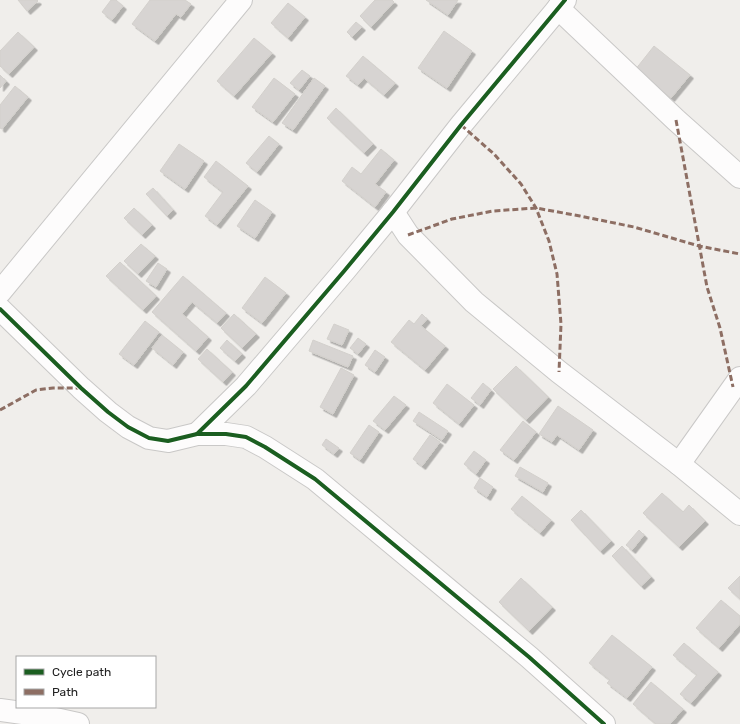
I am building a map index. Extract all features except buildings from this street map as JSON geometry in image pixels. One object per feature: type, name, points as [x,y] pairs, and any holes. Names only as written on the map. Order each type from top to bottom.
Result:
[{"type":"street","points":[[0,292],[241,0]]},
{"type":"street","points":[[197,434],[246,386],[393,212],[461,125],[562,4],[676,120],[740,177]]},
{"type":"street","points":[[393,212],[408,235],[474,302],[559,372],[740,514]]},
{"type":"street","points":[[0,309],[81,388],[128,427],[149,438],[168,441],[197,434],[246,436],[315,479],[523,652],[604,724]]},
{"type":"street","points":[[678,464],[740,378]]},
{"type":"street","points":[[0,710],[37,714],[78,724]]},
{"type":"marked path","points":[[676,120],[707,287],[720,328],[733,387]]},
{"type":"marked path","points":[[461,125],[494,154],[521,184],[536,208],[549,241],[557,274],[561,324],[559,372]]},
{"type":"marked path","points":[[408,235],[452,219],[493,211],[536,208],[634,227],[699,246],[740,254]]},
{"type":"marked path","points":[[0,410],[36,390],[53,388],[81,388]]},
{"type":"cycle path","points":[[197,434],[246,386],[345,270],[393,212],[461,125],[565,0]]},
{"type":"cycle path","points":[[0,309],[81,388],[108,412],[128,427],[149,438],[168,441],[197,434],[226,434],[246,437],[265,447],[315,479],[529,657],[604,724]]}]
